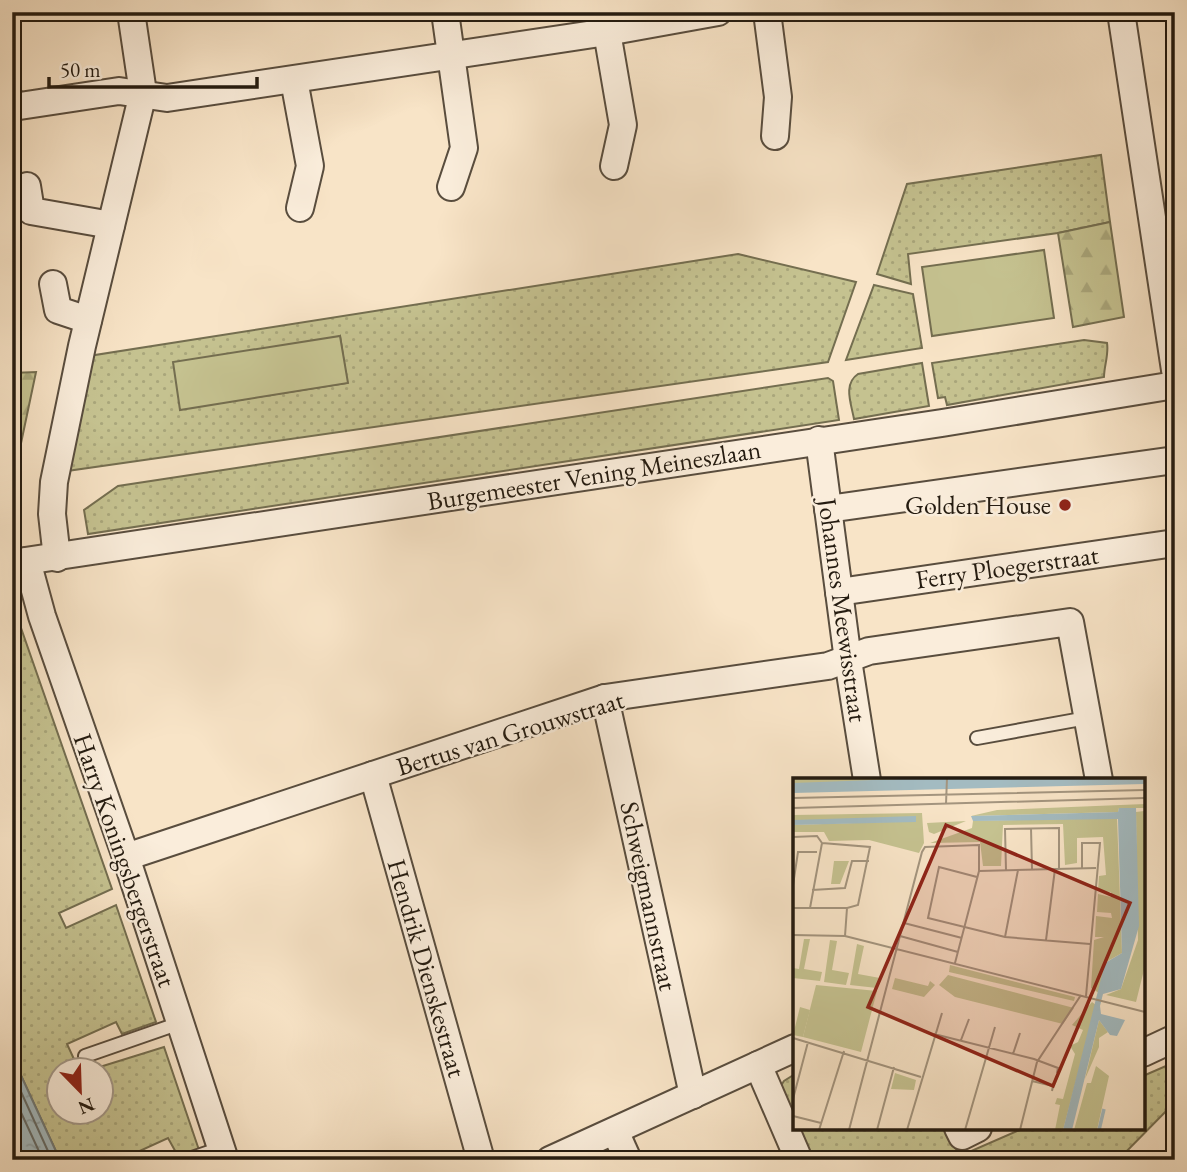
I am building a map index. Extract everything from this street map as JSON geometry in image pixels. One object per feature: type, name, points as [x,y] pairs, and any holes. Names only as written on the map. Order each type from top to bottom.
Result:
[{"type":"street","points":[[57,558],[52,514],[54,482],[88,320],[143,93],[131,12]]},
{"type":"street","points":[[445,12],[464,148],[452,187]]},
{"type":"street","points":[[12,101],[13,107],[119,91],[167,98],[607,33],[718,12]]},
{"type":"street","points":[[767,12],[778,97],[775,136]]},
{"type":"street","points":[[1121,12],[1174,384]]},
{"type":"street","points":[[607,33],[623,125],[614,166]]},
{"type":"street","points":[[294,80],[310,166],[300,208]]},
{"type":"street","points":[[27,186],[31,211],[111,225]]},
{"type":"street","points":[[54,284],[58,310],[88,320]]},
{"type":"street","name":"Burgemeester Vening Meineszlaan","points":[[20,562],[1174,384]]},
{"type":"street","name":"Johannes Meewisstraat","points":[[819,440],[867,778]]},
{"type":"street","points":[[828,509],[1175,460]]},
{"type":"street","name":"Ferry Ploegerstraat","points":[[839,592],[1175,543]]},
{"type":"street","name":"Harry Koningsbergerstraat","points":[[20,562],[42,616],[126,857],[223,1154]]},
{"type":"street","name":"Bertus van Grouwstraat","points":[[126,857],[605,698],[828,666],[869,651],[1069,622],[1087,718]]},
{"type":"street","name":"Schweigmannstraat","points":[[605,698],[693,1095]]},
{"type":"street","points":[[1087,718],[1098,778]]},
{"type":"street","name":"Hendrik Dienskestraat","points":[[373,775],[481,1160]]},
{"type":"street","points":[[1145,1051],[1175,1038]]},
{"type":"street","points":[[550,1160],[793,1049]]},
{"type":"street","points":[[758,1065],[799,1160]]},
{"type":"street","points":[[959,1130],[962,1136],[974,1130]]},
{"type":"street","points":[[615,1131],[628,1160]]},
{"type":"lane","points":[[977,738],[1087,718]]},
{"type":"lane","points":[[85,1056],[180,1023]]},
{"type":"lane","points":[[186,1160],[223,1154]]},
{"type":"green space","points":[[1165,12],[1175,12],[1175,78]]},
{"type":"green space","points":[[1101,155],[1110,222],[1058,233],[908,254],[911,284],[877,274],[907,184]]},
{"type":"green space","points":[[1110,222],[1124,317],[1073,327],[1058,233]]},
{"type":"green space","points":[[1044,250],[1054,318],[932,336],[922,267]]},
{"type":"green space","points":[[738,254],[856,282],[828,362],[67,471],[89,356]],"holes":[[[340,336],[347,383],[180,409]]]},
{"type":"green space","points":[[874,285],[913,294],[922,348],[846,360]]},
{"type":"green space","points":[[340,336],[348,383],[180,410],[173,362]]},
{"type":"green space","points":[[1084,340],[1107,343],[1104,377],[947,405],[945,397],[938,398],[932,363]]},
{"type":"green space","points":[[922,363],[929,406],[854,419],[849,388],[853,378],[858,374]]},
{"type":"green space","points":[[36,372],[12,486],[12,373]]},
{"type":"green space","points":[[828,378],[833,381],[839,420],[88,534],[84,510],[118,486]]},
{"type":"green space","points":[[12,616],[21,628],[112,889],[59,913],[66,928],[116,905],[156,1022],[122,1034],[116,1022],[67,1044],[73,1056],[46,1056],[46,1126],[116,1126],[116,1062],[164,1047],[199,1150],[178,1156],[168,1138],[120,1160],[60,1160],[12,1056]]},
{"type":"green space","points":[[1175,1062],[1175,1102],[1118,1160],[810,1160],[796,1130],[945,1130],[960,1156],[1019,1130],[1145,1130],[1145,1075]]},
{"type":"green space","points":[[793,1075],[793,1122],[780,1087]]},
{"type":"water","points":[[12,1056],[60,1160],[12,1160]]},
{"type":"place","name":"Golden House","points":[[1065,505]]}]
